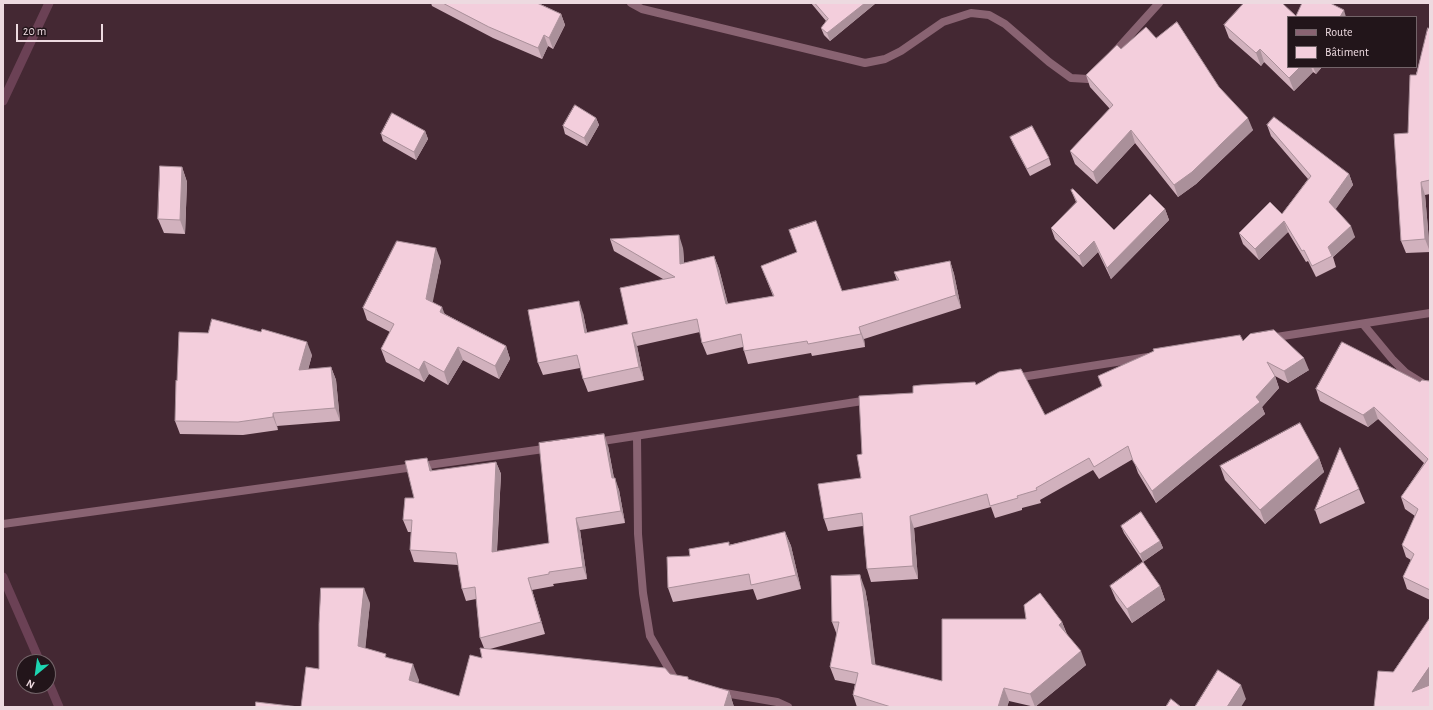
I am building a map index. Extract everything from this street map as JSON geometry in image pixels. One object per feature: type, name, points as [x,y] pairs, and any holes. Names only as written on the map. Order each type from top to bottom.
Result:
[{"type":"street","points":[[631,3],[642,9],[865,63],[885,59],[901,51],[943,22],[971,13],[989,15],[1005,24],[1049,62],[1071,78],[1088,79],[1159,3]]},
{"type":"street","points":[[1261,339],[1430,313]]},
{"type":"street","points":[[1364,324],[1392,359],[1406,373],[1430,388]]},
{"type":"street","points":[[1008,379],[1158,355]]},
{"type":"street","points":[[590,443],[874,399]]},
{"type":"street","points":[[637,436],[638,534],[643,593],[650,636],[678,684],[685,686]]},
{"type":"street","points":[[3,524],[559,447]]},
{"type":"street","points":[[708,690],[777,702],[788,707]]},
{"type":"building","points":[[443,3],[537,3],[561,14],[549,38],[544,35],[538,48],[489,27]]},
{"type":"building","points":[[815,3],[865,3],[827,33],[821,28],[828,19]]},
{"type":"building","points":[[1244,3],[1282,3],[1296,16],[1287,16],[1287,68],[1299,68],[1289,78],[1260,49],[1256,53],[1224,25]]},
{"type":"building","points":[[1302,3],[1330,3],[1344,10],[1341,16],[1296,16]]},
{"type":"building","points":[[1177,22],[1219,87],[1248,118],[1192,172],[1174,185],[1131,130],[1093,172],[1070,151],[1113,105],[1086,75],[1117,45],[1121,49],[1146,27],[1156,38]]},
{"type":"building","points":[[1428,28],[1430,29],[1430,180],[1421,182],[1425,239],[1401,241],[1394,134],[1408,133],[1410,75],[1416,75]]},
{"type":"building","points":[[575,105],[596,118],[584,138],[563,126]]},
{"type":"building","points":[[392,113],[425,131],[414,152],[381,134]]},
{"type":"building","points":[[1274,117],[1349,174],[1329,202],[1351,226],[1328,247],[1332,256],[1312,266],[1304,250],[1302,251],[1284,221],[1255,249],[1239,233],[1270,202],[1282,214],[1311,176],[1267,125]]},
{"type":"building","points":[[1032,126],[1049,158],[1027,169],[1010,137]]},
{"type":"building","points":[[160,166],[182,167],[180,220],[158,219]]},
{"type":"building","points":[[1073,189],[1114,230],[1150,194],[1165,209],[1107,268],[1094,241],[1079,256],[1051,228],[1077,202],[1071,190]]},
{"type":"building","points":[[816,221],[842,291],[899,280],[894,272],[950,261],[956,295],[859,327],[861,334],[808,344],[807,341],[744,351],[741,334],[702,343],[697,319],[632,333],[639,367],[583,379],[577,355],[538,363],[528,310],[579,301],[585,333],[628,324],[620,288],[675,277],[610,239],[679,235],[680,264],[714,256],[726,304],[774,296],[761,266],[797,252],[789,230]]},
{"type":"building","points":[[397,241],[436,248],[426,299],[442,307],[440,312],[506,346],[495,366],[458,347],[444,372],[424,361],[419,370],[381,349],[394,324],[363,308]]},
{"type":"building","points":[[212,319],[261,332],[262,329],[307,342],[299,370],[331,367],[335,408],[273,413],[273,417],[238,422],[175,421],[179,332],[208,333]]},
{"type":"building","points":[[1274,330],[1304,358],[1284,371],[1267,362],[1275,376],[1256,397],[1260,402],[1152,491],[1133,461],[1128,446],[1094,467],[1089,458],[1036,488],[1037,490],[1017,496],[1018,498],[990,506],[987,494],[910,516],[913,566],[867,569],[862,513],[824,519],[818,484],[861,478],[857,455],[862,454],[859,396],[913,393],[913,386],[921,385],[975,382],[976,385],[999,372],[1021,369],[1045,415],[1102,386],[1098,376],[1154,351],[1153,349],[1240,335],[1243,341],[1250,334]]},
{"type":"building","points":[[1342,342],[1420,382],[1422,380],[1429,381],[1430,378],[1430,590],[1403,577],[1414,554],[1402,545],[1418,509],[1401,497],[1428,459],[1374,407],[1363,415],[1316,389]]},
{"type":"building","points":[[1300,423],[1319,458],[1260,510],[1220,466]]},
{"type":"building","points":[[604,434],[612,478],[615,478],[621,511],[576,518],[583,567],[549,572],[549,574],[528,578],[541,622],[480,638],[475,587],[462,589],[456,553],[410,550],[412,520],[403,520],[405,498],[414,498],[405,461],[427,458],[430,471],[496,462],[492,552],[549,543],[539,443]]},
{"type":"building","points":[[1340,448],[1359,489],[1315,510]]},
{"type":"building","points":[[1141,512],[1160,541],[1140,554],[1121,526]]},
{"type":"building","points":[[785,532],[796,575],[751,585],[749,574],[668,588],[667,557],[690,556],[689,549],[729,542],[729,545]]},
{"type":"building","points":[[1143,562],[1160,586],[1127,609],[1110,586]]},
{"type":"building","points":[[860,575],[872,664],[942,681],[942,619],[1026,619],[1024,605],[1040,593],[1062,622],[1059,625],[1081,651],[1030,694],[1004,688],[998,707],[891,707],[853,695],[858,673],[830,667],[839,622],[832,622],[831,576]]},
{"type":"building","points":[[321,588],[364,588],[358,646],[386,654],[385,657],[413,664],[409,680],[459,696],[470,655],[482,658],[480,648],[665,668],[670,674],[688,677],[688,679],[729,691],[724,707],[301,707],[306,667],[319,669]]},
{"type":"building","points":[[1430,618],[1430,666],[1412,692],[1430,685],[1430,707],[1374,707],[1378,671],[1393,672]]},
{"type":"building","points":[[1218,670],[1241,685],[1227,707],[1195,707]]},
{"type":"building","points":[[1171,699],[1181,707],[1166,707]]},
{"type":"building","points":[[256,702],[299,707],[256,707]]},
{"type":"waterway","points":[[3,101],[49,3]]},
{"type":"waterway","points":[[3,577],[37,654]]},
{"type":"waterway","points":[[54,694],[59,707]]}]
